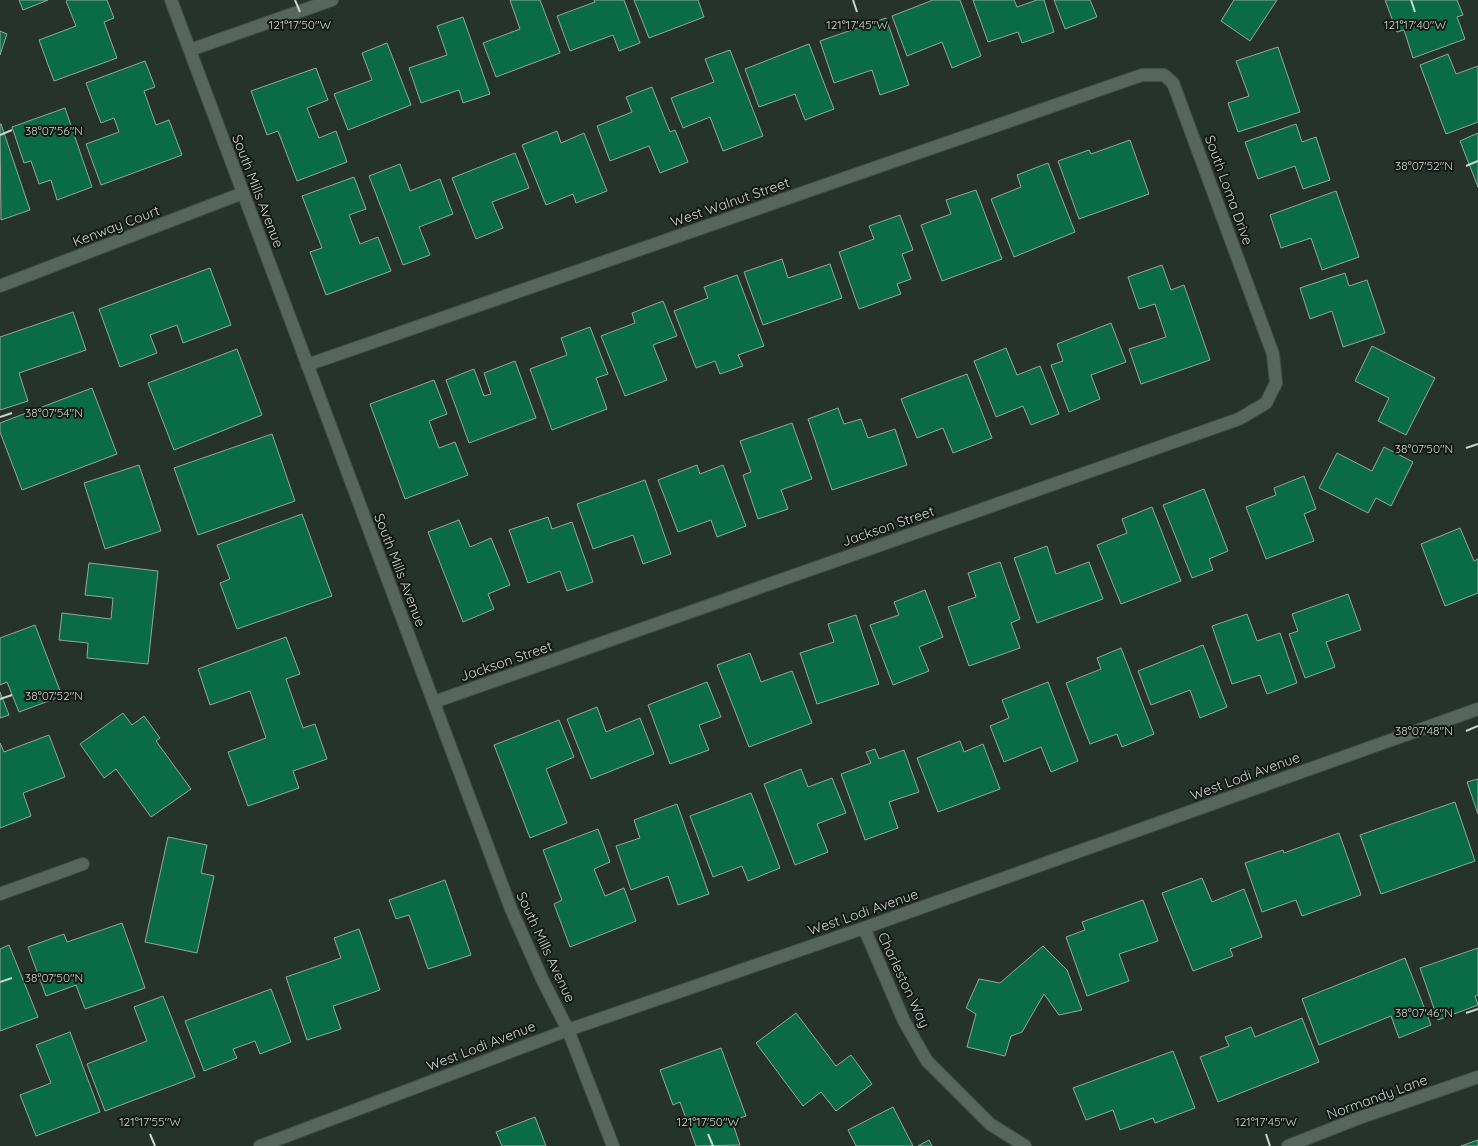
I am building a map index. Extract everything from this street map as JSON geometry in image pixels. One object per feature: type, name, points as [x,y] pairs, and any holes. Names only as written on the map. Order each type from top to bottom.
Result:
[{"type":"street","name":"South Mills Avenue","points":[[171,0],[511,909],[543,981],[568,1030],[613,1146]]},
{"type":"street","points":[[190,50],[332,0]]},
{"type":"street","name":"West Walnut Street","points":[[307,365],[1142,75],[1164,75]]},
{"type":"street","name":"South Loma Drive","points":[[1164,75],[1173,83],[1260,320]]},
{"type":"street","name":"Kenway Court","points":[[0,286],[243,194]]},
{"type":"street","name":"Jackson Street","points":[[434,702],[1239,419],[1266,403],[1276,383],[1273,354],[1260,320]]},
{"type":"street","name":"West Lodi Avenue","points":[[260,1146],[568,1030],[864,928],[1478,709]]},
{"type":"street","points":[[0,894],[82,864]]},
{"type":"street","name":"Charleston Way","points":[[864,928],[904,1021],[927,1060],[990,1124],[1026,1146]]},
{"type":"street","name":"Normandy Lane","points":[[1288,1146],[1359,1118],[1478,1077]]},
{"type":"building","points":[[19,0],[48,0],[23,10]]},
{"type":"building","points":[[107,0],[114,18],[104,22],[117,58],[54,81],[39,40],[76,26],[66,1]]},
{"type":"building","points":[[510,0],[540,0],[560,53],[496,77],[483,43],[520,29]]},
{"type":"building","points":[[594,0],[624,0],[640,43],[619,51],[613,35],[570,51],[557,16],[595,2]]},
{"type":"building","points":[[634,0],[698,0],[704,17],[649,38]]},
{"type":"building","points":[[933,0],[960,0],[981,56],[952,68],[942,42],[907,56],[892,16]]},
{"type":"building","points":[[973,0],[1014,0],[1017,7],[1037,0],[1044,0],[1054,32],[1022,43],[1018,32],[988,42]]},
{"type":"building","points":[[1054,0],[1090,0],[1097,17],[1065,29]]},
{"type":"building","points":[[1234,0],[1277,0],[1250,41],[1221,21]]},
{"type":"building","points":[[1385,0],[1457,0],[1463,15],[1457,17],[1465,39],[1413,58],[1404,30],[1397,32]]},
{"type":"building","points":[[463,17],[490,94],[463,103],[459,90],[421,103],[409,68],[447,55],[437,26]]},
{"type":"building","points":[[886,18],[909,85],[880,95],[872,70],[834,83],[820,41]]},
{"type":"building","points":[[0,31],[7,34],[0,55]]},
{"type":"building","points":[[387,43],[411,105],[348,130],[334,94],[372,80],[362,53]]},
{"type":"building","points":[[809,44],[834,109],[805,120],[795,94],[759,107],[745,69]]},
{"type":"building","points":[[1278,47],[1300,112],[1238,132],[1228,103],[1249,96],[1236,61]]},
{"type":"building","points":[[730,50],[763,136],[723,151],[710,117],[683,128],[671,98],[714,82],[705,59]]},
{"type":"building","points":[[1448,54],[1456,74],[1478,66],[1478,122],[1446,134],[1420,65]]},
{"type":"building","points":[[145,61],[155,87],[144,91],[156,125],[169,120],[182,155],[101,185],[86,144],[119,132],[114,118],[101,123],[86,83]]},
{"type":"building","points":[[316,68],[328,100],[307,108],[319,138],[336,131],[347,162],[297,181],[278,131],[267,135],[251,91]]},
{"type":"building","points":[[652,87],[670,132],[675,130],[688,162],[660,173],[649,146],[610,161],[597,126],[632,112],[626,97]]},
{"type":"building","points":[[65,108],[92,187],[57,200],[51,180],[39,184],[31,161],[24,163],[12,127]]},
{"type":"building","points":[[0,124],[30,210],[1,220]]},
{"type":"building","points":[[1296,124],[1302,142],[1316,137],[1330,180],[1303,189],[1295,166],[1258,179],[1245,142]]},
{"type":"building","points":[[557,131],[561,143],[584,133],[607,191],[576,203],[573,194],[546,205],[522,145]]},
{"type":"building","points":[[1478,133],[1478,187],[1460,141]]},
{"type":"building","points":[[1130,140],[1149,194],[1079,219],[1058,161],[1089,150],[1091,154]]},
{"type":"building","points":[[515,153],[529,188],[492,202],[503,228],[476,239],[452,178]]},
{"type":"building","points":[[1048,163],[1075,232],[1014,257],[991,199],[1021,187],[1017,175]]},
{"type":"building","points":[[400,164],[410,191],[440,179],[453,214],[419,227],[430,255],[403,265],[369,176]]},
{"type":"building","points":[[354,177],[366,209],[349,215],[360,244],[378,237],[391,271],[326,295],[310,252],[322,248],[302,196]]},
{"type":"building","points":[[976,190],[1002,259],[942,281],[921,225],[951,214],[946,200]]},
{"type":"building","points":[[1336,191],[1359,257],[1322,270],[1311,238],[1281,248],[1270,215]]},
{"type":"building","points":[[900,215],[913,250],[902,254],[911,279],[897,284],[901,294],[859,309],[839,252],[874,239],[869,226]]},
{"type":"building","points":[[782,259],[788,278],[830,264],[842,298],[763,325],[744,272]]},
{"type":"building","points":[[1162,265],[1171,290],[1184,285],[1210,360],[1141,384],[1129,349],[1166,337],[1155,304],[1139,309],[1128,277]]},
{"type":"building","points":[[210,268],[231,325],[183,343],[177,325],[150,335],[157,353],[120,367],[99,309]]},
{"type":"building","points":[[1345,273],[1349,286],[1367,280],[1385,333],[1343,347],[1332,311],[1310,319],[1300,288]]},
{"type":"building","points":[[737,275],[764,346],[738,355],[743,366],[720,374],[715,361],[696,368],[674,311],[708,298],[704,287]]},
{"type":"building","points":[[663,301],[677,336],[653,345],[667,380],[625,396],[601,336],[635,323],[632,313]]},
{"type":"building","points":[[73,312],[86,350],[19,373],[28,401],[0,410],[0,337]]},
{"type":"building","points":[[1111,323],[1126,362],[1091,375],[1100,399],[1069,412],[1051,365],[1063,361],[1057,344]]},
{"type":"building","points":[[590,327],[608,374],[596,378],[607,409],[552,430],[530,369],[567,355],[561,338]]},
{"type":"building","points":[[1372,346],[1435,378],[1406,435],[1378,421],[1389,398],[1355,381]]},
{"type":"building","points":[[1006,348],[1017,375],[1040,366],[1059,414],[1031,425],[1023,406],[996,417],[974,361]]},
{"type":"building","points":[[237,349],[262,415],[174,450],[148,383]]},
{"type":"building","points":[[515,361],[536,418],[469,443],[446,380],[474,369],[484,396],[491,394],[484,373]]},
{"type":"building","points":[[967,374],[992,438],[953,453],[943,428],[917,438],[901,399]]},
{"type":"building","points":[[434,380],[447,414],[429,421],[439,448],[455,442],[468,475],[405,499],[370,404]]},
{"type":"building","points":[[92,388],[117,454],[22,490],[0,432],[0,423]]},
{"type":"building","points":[[838,408],[844,424],[861,419],[868,438],[895,429],[907,465],[832,490],[808,419]]},
{"type":"building","points":[[792,423],[812,479],[781,490],[788,509],[758,519],[743,475],[751,472],[740,441]]},
{"type":"building","points":[[272,434],[295,501],[198,535],[174,468]]},
{"type":"building","points":[[1384,447],[1413,462],[1391,506],[1376,498],[1368,513],[1319,488],[1337,453],[1372,471]]},
{"type":"building","points":[[139,465],[161,531],[105,549],[84,483]]},
{"type":"building","points":[[697,465],[700,474],[723,465],[746,526],[717,537],[711,520],[678,532],[658,480]]},
{"type":"building","points":[[1304,476],[1316,509],[1304,514],[1314,541],[1266,559],[1246,507],[1276,495],[1274,488]]},
{"type":"building","points":[[645,480],[671,554],[643,564],[633,535],[593,549],[577,504]]},
{"type":"building","points":[[1204,489],[1228,551],[1209,559],[1213,570],[1192,578],[1163,505]]},
{"type":"building","points":[[1152,507],[1181,581],[1121,604],[1097,545],[1127,533],[1122,519]]},
{"type":"building","points":[[302,514],[332,596],[237,629],[220,583],[230,579],[217,545]]},
{"type":"building","points":[[548,517],[552,529],[572,522],[593,582],[567,591],[560,571],[528,583],[509,530]]},
{"type":"building","points":[[459,520],[470,547],[491,538],[510,585],[488,594],[494,609],[463,622],[428,532]]},
{"type":"building","points":[[1460,528],[1474,561],[1478,559],[1478,593],[1445,606],[1421,544]]},
{"type":"building","points":[[1047,546],[1056,574],[1089,562],[1103,599],[1037,623],[1014,558]]},
{"type":"building","points":[[1000,562],[1020,619],[1011,623],[1020,648],[969,666],[948,607],[976,597],[968,573]]},
{"type":"building","points":[[89,563],[158,571],[148,664],[87,658],[88,643],[59,640],[62,613],[111,619],[113,598],[85,595]]},
{"type":"building","points":[[925,590],[943,637],[919,647],[929,671],[893,685],[870,625],[899,615],[894,602]]},
{"type":"building","points":[[1348,594],[1361,630],[1326,642],[1335,667],[1305,678],[1289,634],[1298,631],[1292,614]]},
{"type":"building","points":[[1247,614],[1257,641],[1280,633],[1297,683],[1267,694],[1260,675],[1232,684],[1212,626]]},
{"type":"building","points":[[856,615],[879,684],[817,704],[800,653],[834,642],[828,624]]},
{"type":"building","points":[[35,625],[62,696],[19,712],[7,682],[0,685],[0,638]]},
{"type":"building","points":[[286,637],[300,674],[286,679],[303,728],[315,724],[327,759],[293,771],[299,788],[248,806],[228,752],[266,738],[250,691],[210,705],[198,669]]},
{"type":"building","points":[[1203,645],[1227,707],[1200,718],[1190,690],[1151,705],[1138,671]]},
{"type":"building","points":[[1121,648],[1154,734],[1122,747],[1117,734],[1090,744],[1066,683],[1101,669],[1097,658]]},
{"type":"building","points":[[750,653],[761,682],[792,671],[812,723],[749,747],[717,665]]},
{"type":"building","points":[[707,682],[721,717],[699,725],[709,750],[670,764],[648,705]]},
{"type":"building","points":[[1048,682],[1078,761],[1051,772],[1041,747],[1004,762],[990,726],[1009,718],[1002,700]]},
{"type":"building","points":[[0,692],[9,715],[0,718]]},
{"type":"building","points":[[597,707],[606,732],[640,718],[654,754],[591,779],[567,719]]},
{"type":"building","points":[[123,713],[132,725],[144,716],[160,738],[156,741],[191,789],[151,817],[116,769],[104,778],[80,744]]},
{"type":"building","points":[[559,720],[574,757],[546,769],[567,823],[530,838],[494,745]]},
{"type":"building","points":[[49,735],[65,777],[23,793],[31,816],[0,828],[0,743],[4,752]]},
{"type":"building","points":[[960,741],[964,752],[983,744],[1000,789],[938,812],[917,758]]},
{"type":"building","points":[[875,749],[879,759],[904,750],[919,792],[889,802],[898,828],[865,840],[841,774],[871,763],[866,752]]},
{"type":"building","points":[[801,769],[808,787],[832,778],[846,813],[817,824],[828,852],[795,865],[764,784]]},
{"type":"building","points":[[1478,779],[1478,814],[1467,782]]},
{"type":"building","points":[[751,793],[780,868],[748,881],[742,866],[713,877],[690,816]]},
{"type":"building","points":[[1455,802],[1475,861],[1381,894],[1360,835]]},
{"type":"building","points":[[677,804],[709,894],[678,905],[668,876],[631,890],[616,846],[640,838],[634,820]]},
{"type":"building","points":[[598,829],[610,862],[594,869],[605,896],[624,888],[636,921],[570,947],[554,904],[562,900],[543,850]]},
{"type":"building","points":[[1339,833],[1361,895],[1302,916],[1296,900],[1262,912],[1245,863],[1283,850],[1284,853]]},
{"type":"building","points":[[168,837],[207,845],[201,873],[214,876],[197,953],[145,942]]},
{"type":"building","points":[[1202,878],[1212,902],[1244,889],[1262,937],[1230,949],[1233,956],[1193,971],[1162,893]]},
{"type":"building","points":[[445,880],[471,955],[428,969],[409,915],[396,919],[389,900]]},
{"type":"building","points":[[1143,900],[1158,941],[1119,954],[1129,981],[1087,996],[1066,937],[1085,930],[1082,922]]},
{"type":"building","points":[[122,923],[145,988],[85,1009],[76,985],[46,996],[28,947],[64,934],[67,942]]},
{"type":"building","points":[[359,929],[380,990],[333,1006],[341,1029],[307,1040],[286,977],[341,958],[334,938]]},
{"type":"building","points":[[9,945],[38,1017],[0,1031],[0,949]]},
{"type":"building","points":[[1043,946],[1067,970],[1082,1010],[1059,1015],[1044,994],[1022,1032],[1011,1036],[1005,1056],[967,1047],[976,1014],[966,1008],[979,979],[1000,983]]},
{"type":"building","points":[[1478,948],[1478,995],[1475,996],[1478,1005],[1438,1020],[1420,968]]},
{"type":"building","points":[[1405,958],[1431,1025],[1399,1038],[1391,1016],[1319,1045],[1302,999]]},
{"type":"building","points":[[271,989],[291,1042],[260,1054],[255,1041],[233,1049],[237,1058],[204,1071],[185,1021]]},
{"type":"building","points":[[163,996],[195,1077],[105,1111],[87,1064],[147,1041],[134,1007]]},
{"type":"building","points":[[796,1013],[836,1066],[851,1055],[872,1084],[836,1111],[821,1092],[803,1106],[756,1043]]},
{"type":"building","points":[[1302,1018],[1319,1062],[1218,1102],[1200,1057],[1229,1046],[1225,1037],[1251,1027],[1255,1037]]},
{"type":"building","points":[[70,1032],[100,1112],[36,1136],[20,1095],[51,1083],[36,1045]]},
{"type":"building","points":[[721,1048],[746,1116],[732,1121],[740,1145],[696,1146],[680,1102],[673,1105],[660,1070]]},
{"type":"building","points":[[1173,1051],[1195,1108],[1155,1123],[1153,1118],[1120,1130],[1113,1110],[1086,1120],[1073,1088]]},
{"type":"building","points":[[893,1107],[913,1146],[856,1146],[848,1130]]},
{"type":"building","points":[[535,1117],[546,1146],[502,1146],[496,1132]]},
{"type":"building","points":[[929,1140],[932,1146],[918,1146]]},
{"type":"building","points":[[1478,1140],[1478,1146],[1461,1146]]}]
